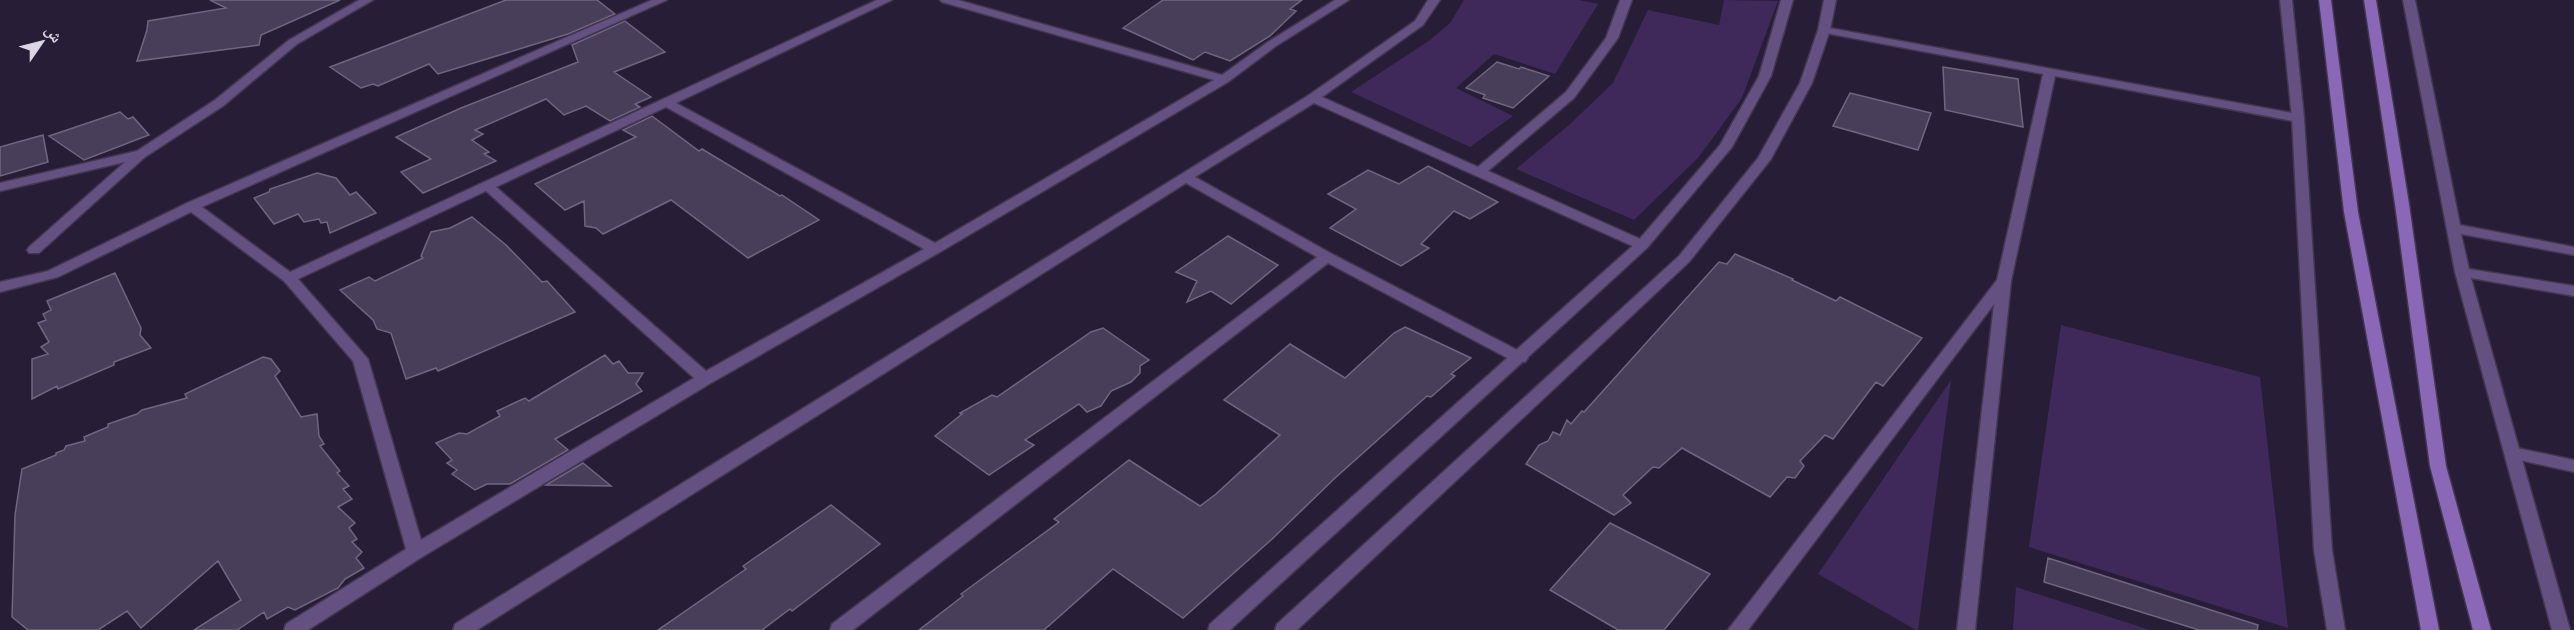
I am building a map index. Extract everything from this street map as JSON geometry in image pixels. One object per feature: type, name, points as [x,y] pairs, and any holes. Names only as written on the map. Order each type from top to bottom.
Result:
[{"type":"main road","points":[[2325,0],[2351,212],[2430,630]]},
{"type":"main road","points":[[2370,0],[2402,204],[2438,466],[2482,630]]},
{"type":"street","points":[[34,250],[141,154],[219,103],[293,42],[367,0]]},
{"type":"street","points":[[0,288],[53,274],[192,206],[661,0]]},
{"type":"street","points":[[289,278],[489,187],[886,0]]},
{"type":"street","points":[[946,0],[1224,78]]},
{"type":"street","points":[[292,630],[416,552],[705,379],[935,249],[1224,78],[1272,44],[1343,0]]},
{"type":"street","points":[[462,630],[1313,98],[1419,23],[1434,0]]},
{"type":"street","points":[[1478,173],[1570,95],[1612,38],[1626,0]]},
{"type":"street","points":[[1217,630],[1520,358],[1642,245],[1726,147],[1765,76],[1787,0]]},
{"type":"street","points":[[1284,630],[1684,259],[1764,159],[1806,83],[1824,30],[1830,0]]},
{"type":"street","points":[[2286,0],[2298,118],[2323,550],[2336,630]]},
{"type":"street","points":[[2409,0],[2462,272],[2561,630]]},
{"type":"street","points":[[1824,30],[2298,118]]},
{"type":"street","points":[[1966,630],[2004,281],[2050,71]]},
{"type":"street","points":[[1313,98],[1642,245]]},
{"type":"street","points":[[667,103],[935,249]]},
{"type":"street","points":[[0,187],[141,154]]},
{"type":"street","points":[[1185,177],[1328,257],[1520,358]]},
{"type":"street","points":[[489,187],[705,379]]},
{"type":"street","points":[[192,206],[289,278],[360,359],[416,552]]},
{"type":"street","points":[[2455,228],[2574,250]]},
{"type":"street","points":[[839,630],[1328,257]]},
{"type":"street","points":[[2462,272],[2574,291]]},
{"type":"street","points":[[1737,630],[2004,281]]},
{"type":"street","points":[[2512,453],[2574,466]]},
{"type":"shaded area","points":[[1464,0],[1579,0],[1598,4],[1555,74],[1494,54],[1456,88],[1513,116],[1470,147],[1351,92],[1430,40],[1450,23]]},
{"type":"shaded area","points":[[1724,0],[1778,1],[1742,98],[1698,158],[1634,220],[1516,169],[1569,125],[1613,83],[1648,10],[1719,25]]},
{"type":"shaded area","points":[[2061,325],[2260,377],[2288,628],[2029,547]]},
{"type":"shaded area","points":[[1951,380],[1918,630],[1916,630],[1818,574]]},
{"type":"shaded area","points":[[2016,587],[2150,630],[2013,630]]},
{"type":"building","points":[[210,0],[340,0],[261,35],[259,45],[137,61],[148,21],[226,8]]},
{"type":"building","points":[[506,0],[597,0],[615,14],[568,34],[438,74],[429,64],[378,86],[373,84],[361,88],[330,67]]},
{"type":"building","points":[[1163,0],[1302,0],[1290,9],[1296,11],[1270,36],[1230,61],[1205,52],[1193,60],[1123,28]]},
{"type":"building","points":[[625,21],[665,52],[614,72],[651,97],[635,104],[640,107],[610,121],[586,106],[564,115],[546,99],[475,130],[483,134],[472,140],[489,152],[484,154],[496,161],[423,193],[401,172],[431,159],[396,137],[461,108],[578,62],[572,45]]},
{"type":"building","points":[[1497,62],[1549,76],[1513,108],[1483,98],[1485,95],[1466,88]]},
{"type":"building","points":[[1943,67],[2018,79],[2023,127],[1945,110]]},
{"type":"building","points":[[1850,93],[1931,113],[1918,150],[1833,126]]},
{"type":"building","points":[[120,112],[128,119],[133,117],[149,135],[84,160],[49,136]]},
{"type":"building","points":[[652,116],[699,151],[702,149],[780,196],[782,195],[819,220],[748,258],[671,200],[603,234],[596,228],[585,226],[584,201],[565,210],[535,184],[636,137],[623,130]]},
{"type":"building","points":[[43,135],[48,162],[0,176],[0,147]]},
{"type":"building","points":[[1428,166],[1498,202],[1470,219],[1454,211],[1421,244],[1429,248],[1401,266],[1330,228],[1356,209],[1328,194],[1368,170],[1399,184]]},
{"type":"building","points":[[317,173],[336,178],[350,195],[356,192],[376,213],[330,233],[327,222],[321,223],[319,219],[304,222],[298,214],[274,224],[254,198],[269,192],[270,189]]},
{"type":"building","points":[[472,217],[506,245],[542,282],[547,281],[575,312],[438,371],[436,368],[406,379],[391,333],[377,329],[373,320],[340,290],[369,277],[375,281],[423,258],[421,256],[431,232],[450,228]]},
{"type":"building","points":[[1228,236],[1278,265],[1231,304],[1211,291],[1187,302],[1197,281],[1176,272]]},
{"type":"building","points":[[1735,254],[1793,279],[1836,301],[1840,297],[1922,338],[1883,386],[1876,382],[1833,439],[1825,435],[1800,461],[1804,466],[1795,478],[1787,477],[1770,497],[1682,448],[1659,468],[1653,467],[1623,495],[1631,503],[1614,515],[1526,464],[1539,445],[1548,441],[1553,432],[1560,435],[1567,420],[1571,424],[1582,411],[1584,412],[1719,262],[1727,264]]},
{"type":"building","points":[[115,273],[141,328],[140,335],[151,348],[114,362],[114,365],[58,389],[57,386],[32,399],[32,359],[48,354],[41,347],[49,342],[38,323],[46,320],[43,314],[51,310],[47,301]]},
{"type":"building","points":[[1405,327],[1471,358],[1451,374],[1455,376],[1431,397],[1427,396],[1183,618],[1113,569],[1044,630],[919,630],[963,596],[961,594],[1059,522],[1054,519],[1129,460],[1200,506],[1216,494],[1280,435],[1224,400],[1290,344],[1345,378],[1394,333]]},
{"type":"building","points":[[1103,328],[1149,360],[1140,366],[1140,373],[1131,382],[1111,391],[1101,406],[1087,412],[1079,404],[1025,440],[1034,445],[989,475],[935,436],[962,414],[960,413],[992,395],[997,397],[1091,332]]},
{"type":"building","points":[[605,355],[613,364],[619,361],[628,373],[643,373],[636,384],[642,391],[555,439],[568,450],[510,484],[487,484],[475,490],[452,474],[457,470],[447,463],[452,460],[436,443],[459,433],[467,434],[500,416],[497,411],[525,398],[529,401]]},
{"type":"building","points":[[263,357],[271,359],[280,371],[275,376],[301,417],[317,414],[319,436],[324,444],[320,446],[340,471],[337,473],[349,486],[343,489],[352,499],[338,507],[355,523],[349,528],[357,539],[352,542],[362,552],[356,558],[364,568],[345,579],[338,588],[295,610],[288,607],[267,619],[264,612],[237,630],[194,630],[241,600],[218,561],[141,628],[127,611],[98,630],[28,630],[12,617],[15,515],[22,469],[56,455],[66,446],[85,441],[84,437],[108,427],[108,424],[142,410],[187,398],[185,394]]},
{"type":"building","points":[[583,463],[611,486],[546,485]]},
{"type":"building","points":[[831,505],[880,544],[792,611],[790,609],[762,630],[658,630],[746,569],[743,566]]},
{"type":"building","points":[[1610,523],[1710,574],[1664,630],[1618,630],[1550,590]]},
{"type":"building","points":[[2048,558],[2258,625],[2257,630],[2199,630],[2044,582]]}]
